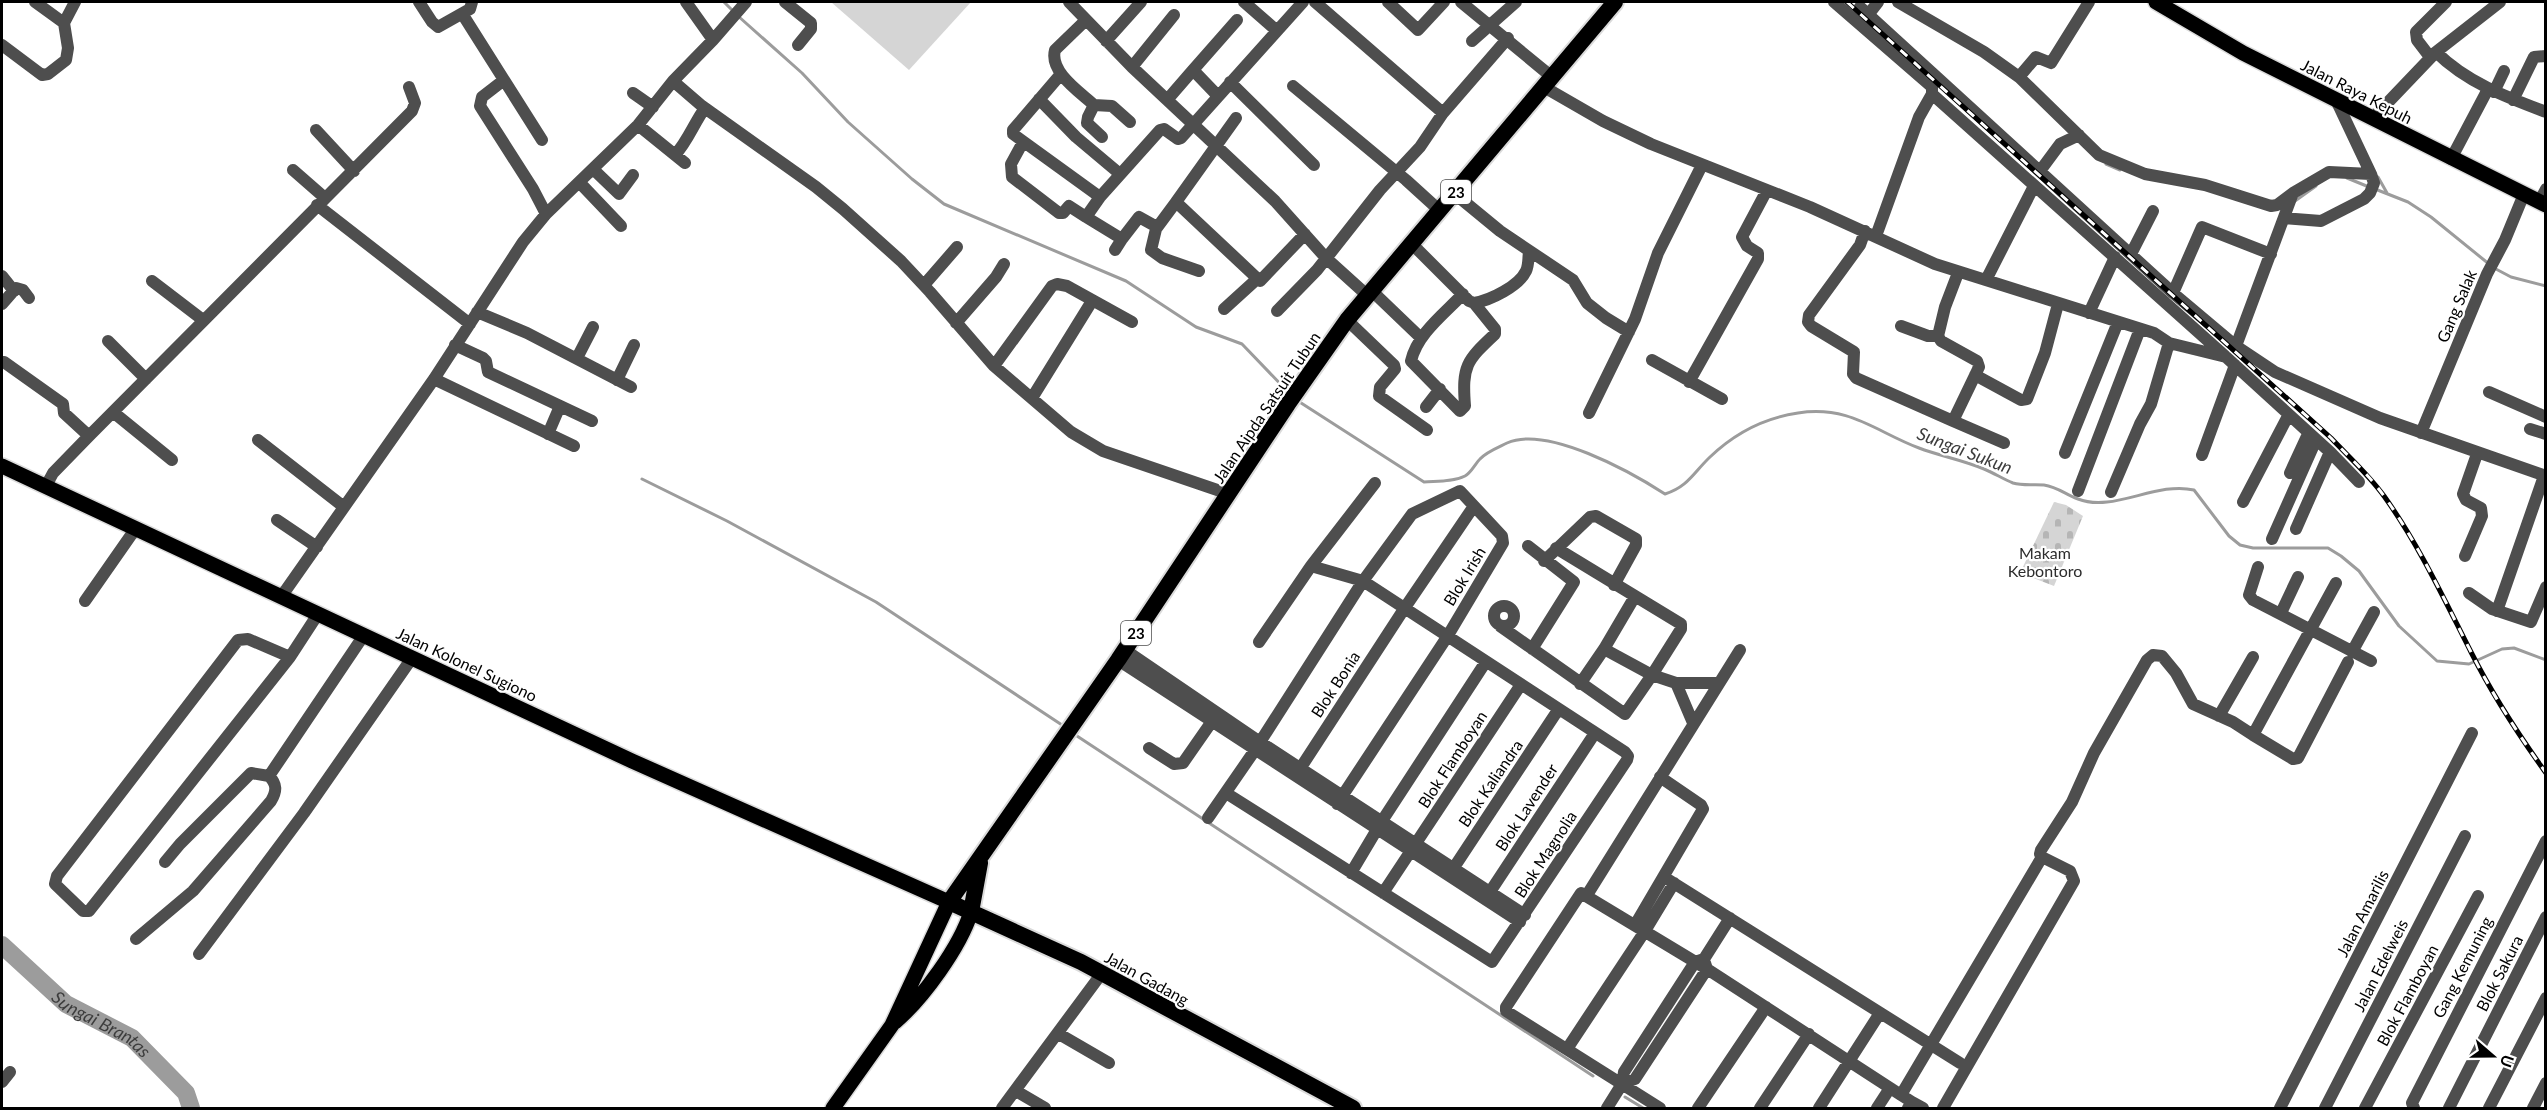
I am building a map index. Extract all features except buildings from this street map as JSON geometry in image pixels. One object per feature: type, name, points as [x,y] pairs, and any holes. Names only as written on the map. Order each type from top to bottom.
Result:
[{"type":"highway","name":"Jalan Aipda Satsuit Tubun","points":[[949,902],[981,860],[1122,655],[1288,404],[1347,321],[1615,2]]},
{"type":"highway","name":"Jalan Aipda Satsuit Tubun","points":[[971,912],[981,860]]},
{"type":"highway","name":"Jalan Gadang","points":[[949,902],[1102,973],[1353,1108]]},
{"type":"main road","name":"Jalan Raya Kepuh","points":[[2156,2],[2243,53],[2451,159],[2524,194],[2543,198]]},
{"type":"main road","name":"Jalan Kolonel Sugiono","points":[[2,466],[632,761],[919,889]]},
{"type":"main road","name":"Jalan Gadang","points":[[919,889],[949,902]]},
{"type":"main road","points":[[833,1108],[891,1025],[949,902]]},
{"type":"main road","points":[[891,1025],[915,1003],[945,961],[961,936],[971,912]]},
{"type":"street","points":[[35,2],[64,23]]},
{"type":"street","points":[[2,45],[42,75],[48,74],[66,60],[68,48],[64,23],[75,2]]},
{"type":"street","points":[[419,2],[438,27],[463,15],[470,9],[472,2]]},
{"type":"street","points":[[686,2],[713,40]]},
{"type":"street","points":[[786,2],[811,23],[811,29],[798,45]]},
{"type":"street","points":[[1068,2],[1132,67],[1275,201],[1326,258],[1421,338]]},
{"type":"street","points":[[1106,41],[1141,2]]},
{"type":"street","points":[[1244,2],[1276,30]]},
{"type":"street","points":[[1086,217],[1100,197],[1161,129],[1179,140],[1217,95],[1303,2]]},
{"type":"street","points":[[1315,2],[1443,113]]},
{"type":"street","points":[[1388,2],[1418,30],[1444,2]]},
{"type":"street","points":[[1461,2],[1508,38],[1548,82],[1641,140],[1871,233],[1958,273],[2154,333],[2169,343],[2230,361]]},
{"type":"street","points":[[1472,41],[1516,2]]},
{"type":"street","points":[[1834,2],[1932,87],[1932,93],[1919,117],[1871,233],[1809,315],[1808,322],[1854,352],[1853,374],[1856,378],[2004,443]]},
{"type":"street","points":[[1878,2],[1864,11],[2173,293],[2236,346],[2275,372],[2342,403],[2477,454],[2545,476],[2497,611]]},
{"type":"street","points":[[1898,2],[1984,52],[2019,77],[2076,136],[2100,155],[2145,174],[2205,185],[2271,206],[2288,207],[2321,221],[2364,199],[2372,184]]},
{"type":"street","points":[[2019,77],[2036,57],[2051,63],[2089,2]]},
{"type":"street","points":[[2446,2],[2416,32],[2417,40],[2433,55],[2491,90],[2546,112]]},
{"type":"street","points":[[2373,118],[2433,55],[2500,2]]},
{"type":"street","points":[[281,597],[434,379],[523,242],[551,210],[638,126],[673,81],[745,3]]},
{"type":"street","points":[[463,15],[542,140]]},
{"type":"street","points":[[1132,67],[1174,15]]},
{"type":"street","points":[[1086,20],[1055,50],[1054,61],[1061,74],[1094,105],[1112,106],[1130,122]]},
{"type":"street","points":[[1167,100],[1237,20]]},
{"type":"street","points":[[1277,312],[1326,258],[1380,190],[1420,147],[1443,113],[1508,38]]},
{"type":"street","points":[[2513,100],[2534,57],[2546,56]]},
{"type":"street","points":[[1193,70],[1217,95]]},
{"type":"street","points":[[2451,159],[2504,71]]},
{"type":"street","points":[[1061,74],[1013,130],[1013,134],[1100,197]]},
{"type":"street","points":[[504,80],[482,97],[480,106],[533,189],[551,210]]},
{"type":"street","points":[[673,81],[705,108],[816,186],[888,249],[924,285],[994,366],[1071,432],[1102,451],[1229,494]]},
{"type":"street","points":[[1230,82],[1314,165]]},
{"type":"street","points":[[1293,86],[1439,210]]},
{"type":"street","points":[[45,486],[53,473],[89,436],[412,111],[415,103],[409,87]]},
{"type":"street","points":[[633,93],[653,107]]},
{"type":"street","points":[[1932,93],[2330,452],[2359,482]]},
{"type":"street","points":[[1039,99],[1076,137],[1120,174]]},
{"type":"street","points":[[2336,100],[2372,184]]},
{"type":"street","points":[[1094,105],[1088,123],[1102,137]]},
{"type":"street","points":[[675,155],[683,146],[693,123],[705,108]]},
{"type":"street","points":[[1199,271],[1154,254],[1151,246],[1157,227],[1236,118]]},
{"type":"street","points":[[638,126],[685,163]]},
{"type":"street","points":[[316,130],[354,171]]},
{"type":"street","points":[[2040,171],[2060,144],[2076,136]]},
{"type":"street","points":[[1023,142],[1011,164],[1012,177],[1059,213],[1062,214],[1069,206],[1086,217],[1118,245],[1139,217],[1157,227]]},
{"type":"street","points":[[1589,413],[1629,332],[1658,253],[1702,165]]},
{"type":"street","points":[[293,170],[321,201],[470,324]]},
{"type":"street","points":[[594,170],[619,194],[633,175]]},
{"type":"street","points":[[2236,346],[2288,207],[2329,172],[2372,184]]},
{"type":"street","points":[[580,183],[621,226]]},
{"type":"street","points":[[1986,280],[2034,186]]},
{"type":"street","points":[[1689,382],[1758,259],[1758,253],[1747,246],[1742,237],[1767,190]]},
{"type":"street","points":[[1455,194],[1474,212],[1529,252],[1573,280],[1587,303],[1629,332]]},
{"type":"street","name":"Gang Salak","points":[[2421,433],[2487,274],[2505,240],[2524,194]]},
{"type":"street","points":[[1176,202],[1257,279]]},
{"type":"street","points":[[2131,254],[2153,211]]},
{"type":"street","points":[[2173,293],[2202,227],[2271,254]]},
{"type":"street","points":[[1224,309],[1257,279],[1263,279],[1305,234]]},
{"type":"street","points":[[1411,243],[1474,303],[1495,329],[1495,334],[1466,364],[1463,380],[1466,406],[1460,411],[1411,362],[1413,352],[1421,338],[1463,294]]},
{"type":"street","points":[[924,285],[957,247]]},
{"type":"street","points":[[1474,303],[1497,294],[1521,278],[1527,268],[1529,252]]},
{"type":"street","points":[[2089,313],[2115,257]]},
{"type":"street","points":[[956,322],[996,277],[1004,264]]},
{"type":"street","points":[[1953,421],[1979,367],[1977,361],[1941,341],[1938,336],[1945,307],[1958,273]]},
{"type":"street","points":[[2,276],[14,291]]},
{"type":"street","points":[[152,281],[204,320]]},
{"type":"street","points":[[994,366],[1052,286],[1057,284],[1067,286],[1132,322]]},
{"type":"street","points":[[2,304],[19,288],[29,298]]},
{"type":"street","points":[[1032,398],[1092,301]]},
{"type":"street","points":[[1975,375],[2021,400],[2027,399],[2045,354],[2058,304]]},
{"type":"street","points":[[477,312],[527,333],[631,387]]},
{"type":"street","points":[[1347,321],[1394,365],[1395,369],[1380,387],[1379,396],[1427,430]]},
{"type":"street","points":[[2065,453],[2118,322]]},
{"type":"street","points":[[576,358],[593,327]]},
{"type":"street","points":[[1901,327],[1928,336],[1938,336]]},
{"type":"street","points":[[2078,491],[2140,329]]},
{"type":"street","points":[[108,341],[146,379]]},
{"type":"street","points":[[2111,492],[2151,404],[2169,343]]},
{"type":"street","points":[[455,345],[483,358],[486,361],[488,372],[592,421]]},
{"type":"street","points":[[617,380],[634,345]]},
{"type":"street","points":[[1652,360],[1722,399]]},
{"type":"street","points":[[2202,455],[2230,361]]},
{"type":"street","points":[[4,362],[63,404],[64,413],[89,436]]},
{"type":"street","points":[[434,379],[574,446]]},
{"type":"street","points":[[1426,407],[1440,389]]},
{"type":"street","points":[[2489,392],[2546,417]]},
{"type":"street","points":[[548,434],[560,406]]},
{"type":"street","points":[[113,412],[172,460]]},
{"type":"street","points":[[2243,502],[2288,416]]},
{"type":"street","points":[[2530,429],[2546,434]]},
{"type":"street","points":[[2290,473],[2312,437]]},
{"type":"street","points":[[2272,539],[2312,437]]},
{"type":"street","points":[[258,440],[344,507]]},
{"type":"street","points":[[2296,529],[2330,452]]},
{"type":"street","points":[[2465,556],[2482,516],[2481,508],[2466,500],[2463,494],[2477,454]]},
{"type":"street","points":[[1259,642],[1311,566],[1375,483]]},
{"type":"street","points":[[1208,818],[1363,581],[1412,514],[1460,491],[1474,506]]},
{"type":"street","name":"Blok Bonia","points":[[1298,772],[1474,506]]},
{"type":"street","name":"Blok Irish","points":[[1447,637],[1503,543],[1502,536],[1474,506]]},
{"type":"street","points":[[1544,561],[1592,516],[1634,538],[1636,545],[1614,585]]},
{"type":"street","points":[[277,520],[317,547]]},
{"type":"street","points":[[85,601],[136,528]]},
{"type":"street","points":[[1528,546],[1544,561],[1574,582]]},
{"type":"street","points":[[1518,639],[1514,612],[1509,607],[1500,606],[1493,614],[1500,626],[1580,684],[1625,714],[1682,629],[1681,624],[1634,598],[1556,548]]},
{"type":"street","points":[[1311,566],[1363,581],[1594,733]]},
{"type":"street","points":[[1532,649],[1584,566]]},
{"type":"street","points":[[2258,567],[2249,595],[2253,600],[2311,630],[2350,657],[2371,661]]},
{"type":"street","points":[[2281,613],[2298,577]]},
{"type":"street","points":[[2253,735],[2336,583]]},
{"type":"street","points":[[2469,593],[2497,611],[2531,622],[2546,587]]},
{"type":"street","points":[[1580,684],[1634,598]]},
{"type":"street","points":[[1907,1102],[1930,1046],[2042,857],[2041,850],[2072,802],[2094,753],[2147,660],[2153,655],[2162,656],[2176,673],[2193,704],[2220,716],[2293,759],[2298,758],[2374,612]]},
{"type":"street","points":[[287,656],[248,639],[238,640],[57,876],[55,884],[83,911],[89,911],[287,656],[315,613]]},
{"type":"street","points":[[1500,626],[1510,624],[1514,619]]},
{"type":"street","points":[[268,776],[364,635]]},
{"type":"street","points":[[1340,800],[1447,637]]},
{"type":"street","points":[[1604,649],[1652,675],[1676,683],[1718,683]]},
{"type":"street","points":[[1587,895],[1740,650]]},
{"type":"street","points":[[1122,655],[1214,718],[1415,847],[1522,919]]},
{"type":"street","points":[[2220,716],[2253,657]]},
{"type":"street","points":[[199,954],[304,813],[412,658]]},
{"type":"street","points":[[1351,873],[1485,663]]},
{"type":"street","points":[[1676,683],[1693,723]]},
{"type":"street","name":"Blok Flamboyan","points":[[1383,893],[1520,686]]},
{"type":"street","name":"Blok Kaliandra","points":[[1451,871],[1558,710]]},
{"type":"street","points":[[1149,748],[1174,764],[1183,763],[1214,718]]},
{"type":"street","name":"Blok Magnolia","points":[[1383,893],[1488,961],[1495,959],[1627,760],[1628,756],[1625,752],[1594,733]]},
{"type":"street","name":"Blok Lavender","points":[[1488,895],[1594,733]]},
{"type":"street","name":"Jalan Amarilis","points":[[2280,1108],[2472,733]]},
{"type":"street","points":[[136,939],[193,891],[271,801],[276,793],[276,786],[268,776],[251,773],[165,862]]},
{"type":"street","points":[[1567,1049],[1669,880],[1703,809],[1701,805],[1660,777]]},
{"type":"street","points":[[1226,793],[1383,893]]},
{"type":"street","name":"Jalan Edelweis","points":[[2325,1108],[2465,836]]},
{"type":"street","name":"Gang Kemuning","points":[[2414,1108],[2412,1103],[2546,841]]},
{"type":"street","points":[[1943,1108],[2074,881],[2070,871],[2042,857]]},
{"type":"street","points":[[1669,880],[1960,1063]]},
{"type":"street","points":[[1660,1108],[1506,1011],[1506,1007],[1581,893],[1702,964],[1890,1088],[1907,1102],[1923,1108]]},
{"type":"street","name":"Blok Flamboyan","points":[[2365,1108],[2478,896]]},
{"type":"street","name":"Blok Sakura","points":[[2449,1108],[2546,917]]},
{"type":"street","points":[[1607,1108],[1622,1084],[1635,1079],[1659,1030],[1730,918]]},
{"type":"street","points":[[1002,1108],[1102,973]]},
{"type":"street","points":[[2489,1108],[2546,998]]},
{"type":"street","points":[[1698,1108],[1766,1007]]},
{"type":"street","points":[[1819,1108],[1880,1013]]},
{"type":"street","points":[[1059,1034],[1109,1063]]},
{"type":"street","points":[[1760,1108],[1809,1034]]},
{"type":"street","points":[[2533,1108],[2546,1083]]},
{"type":"street","points":[[1877,1108],[1890,1088]]},
{"type":"street","points":[[1016,1091],[1045,1108]]},
{"type":"green space","points":[[831,2],[971,2],[909,70]]},
{"type":"green space","name":"Makam Kebontoro","points":[[2054,502],[2066,505],[2083,516],[2054,586],[2020,573]]},
{"type":"waterway","points":[[724,2],[733,11]]},
{"type":"waterway","points":[[738,16],[802,73],[848,122],[944,204],[1126,281],[1196,327],[1242,344],[1289,393]]},
{"type":"waterway","points":[[2106,164],[2120,170]]},
{"type":"waterway","points":[[2378,177],[2387,193]]},
{"type":"waterway","points":[[2347,178],[2369,187]]},
{"type":"waterway","points":[[2295,201],[2316,186]]},
{"type":"waterway","points":[[2375,189],[2408,202],[2431,217],[2489,264]]},
{"type":"waterway","points":[[2494,268],[2511,277],[2546,286]]},
{"type":"waterway","name":"Sungai Sukun","points":[[1298,401],[1424,482],[1465,476],[1489,452],[1507,443],[1524,439],[1544,440],[1566,445],[1611,463],[1665,494],[1685,483],[1720,448],[1740,434],[1762,423],[1798,413],[1833,413],[1848,416],[1904,442],[1976,466],[2013,483],[2049,486],[2078,499],[2091,502],[2120,500],[2180,488],[2194,490],[2229,536],[2240,545],[2253,548],[2328,548],[2341,556],[2359,571],[2399,626],[2437,661],[2469,664],[2502,649],[2514,648],[2546,660]]},
{"type":"waterway","points":[[642,479],[727,521],[876,602],[1062,725]]},
{"type":"waterway","points":[[1077,736],[1593,1076]]},
{"type":"waterway","name":"Sungai Brantas","points":[[2,945],[66,1004],[132,1038],[186,1093],[191,1108]]},
{"type":"waterway","points":[[1625,1097],[1643,1108]]},
{"type":"railway","points":[[1847,2],[2331,438],[2365,473],[2384,496],[2409,534],[2488,683],[2546,773]]}]
